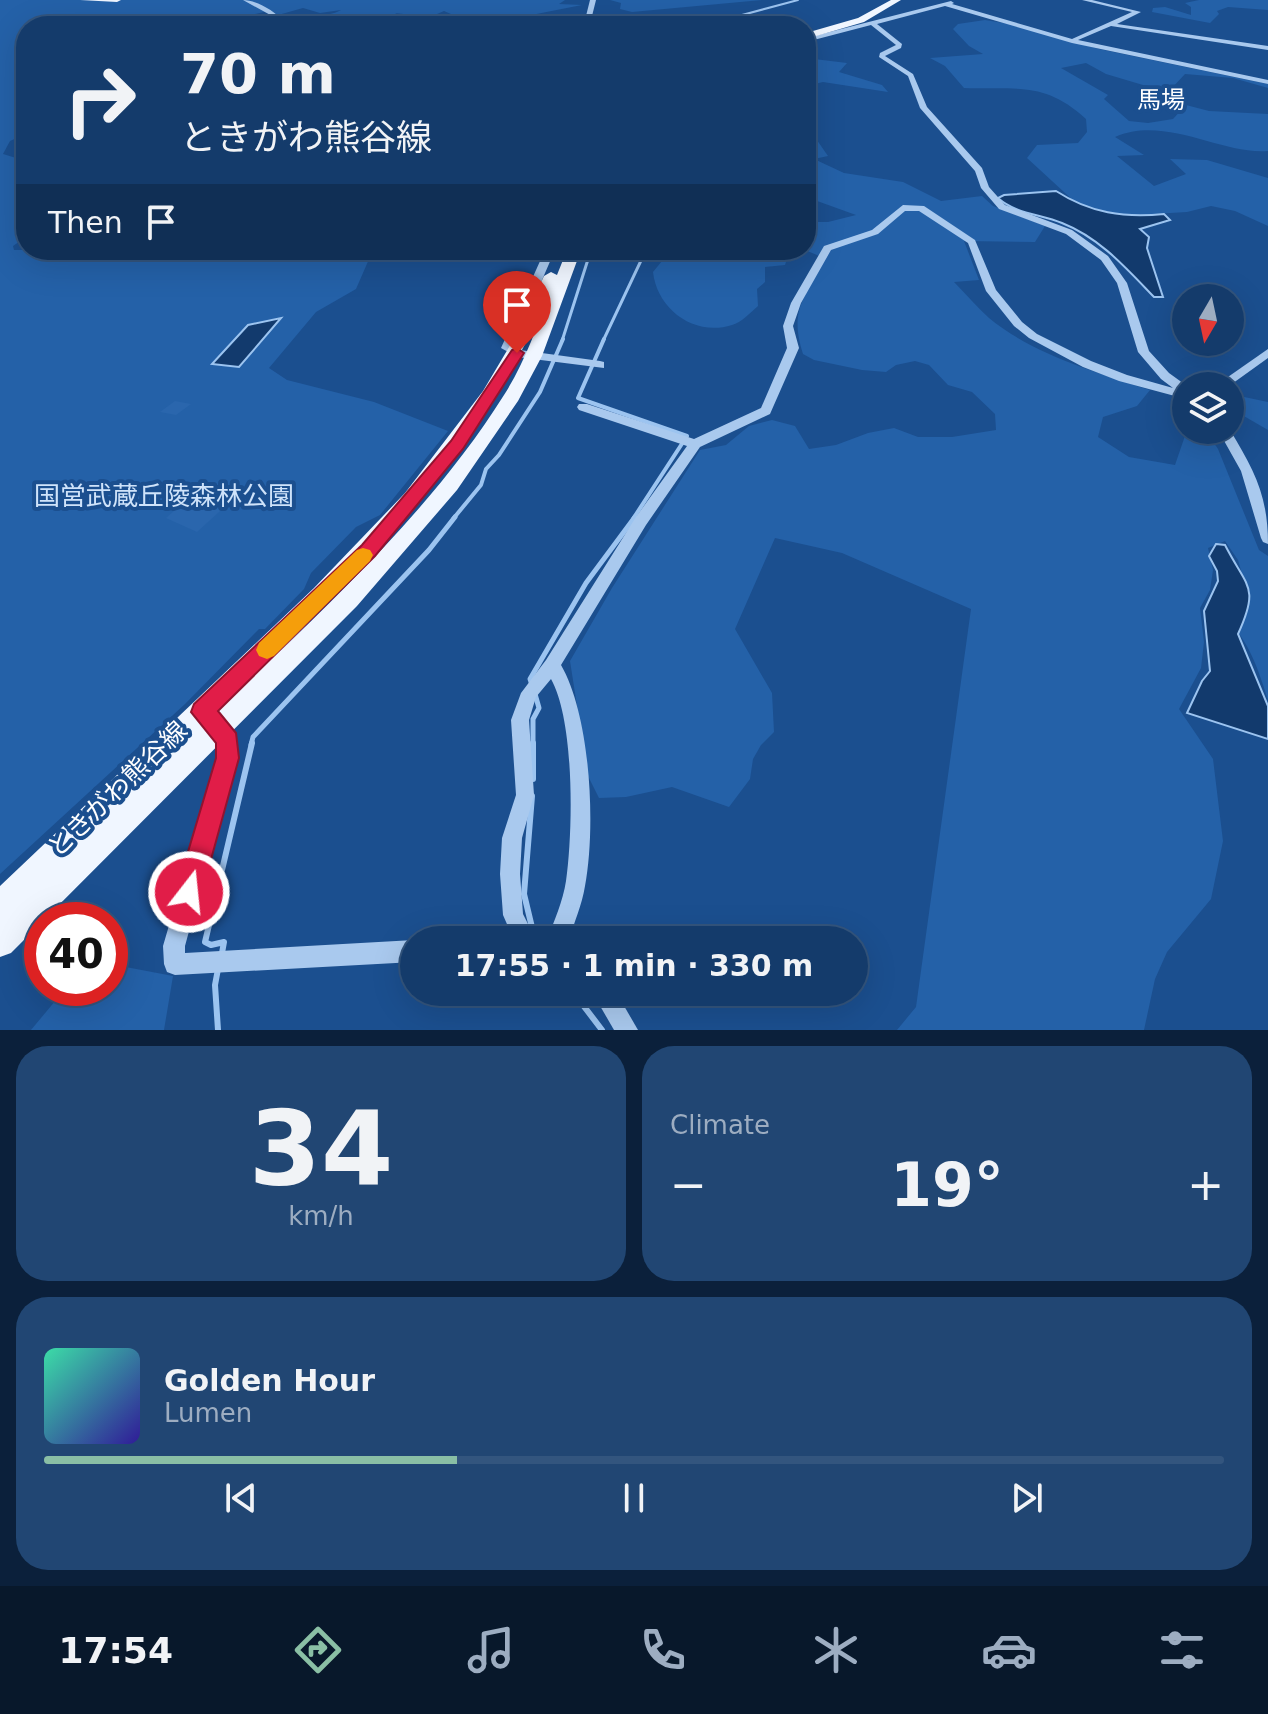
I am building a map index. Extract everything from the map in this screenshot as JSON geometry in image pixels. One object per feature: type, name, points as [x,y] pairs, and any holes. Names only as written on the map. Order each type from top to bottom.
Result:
[{"type":"main road","points":[[84,0],[117,0]]},
{"type":"main road","points":[[816,33],[856,19],[889,0]]},
{"type":"main road","points":[[816,33],[861,20],[897,0]]},
{"type":"main road","name":"ときがわ熊谷線","points":[[0,942],[349,599],[420,521],[475,451],[512,397],[559,260]]},
{"type":"main road","name":"ときがわ熊谷線","points":[[0,906],[379,538],[457,445],[526,354],[569,260]]},
{"type":"street","points":[[246,0],[276,16]]},
{"type":"street","points":[[816,34],[959,0]]},
{"type":"street","points":[[1072,41],[1138,12],[1085,0]]},
{"type":"street","points":[[1119,6],[1134,1]]},
{"type":"street","points":[[944,4],[1072,41],[1268,82]]},
{"type":"street","points":[[872,23],[899,44],[882,57],[911,75],[924,108],[979,170],[985,188],[995,200],[1009,212],[1069,232],[1105,258],[1122,283],[1144,352],[1172,382]]},
{"type":"street","points":[[1108,24],[1268,48]]},
{"type":"street","points":[[518,926],[513,915],[510,874],[512,838],[525,795],[520,720],[529,693],[552,665],[596,591],[695,444],[766,411],[793,348],[788,326],[796,303],[827,248],[875,232],[908,206],[921,208],[972,242],[991,291],[1018,324],[1033,336],[1087,364],[1123,378],[1172,390]]},
{"type":"street","points":[[546,260],[507,348],[526,354],[600,365]]},
{"type":"street","points":[[1241,372],[1268,353]]},
{"type":"street","points":[[583,407],[695,444]]},
{"type":"street","points":[[1232,444],[1248,471],[1268,538]]},
{"type":"street","points":[[552,665],[562,677],[573,729],[581,819],[576,883],[562,926]]},
{"type":"street","points":[[202,712],[220,727],[228,741],[227,758],[174,946],[175,964],[400,952]]},
{"type":"street","points":[[612,1006],[627,1030]]},
{"type":"green space","name":"国営武蔵丘陵森林公園","points":[[0,0],[565,0],[559,4],[582,5],[526,16],[444,16],[451,14],[444,11],[432,16],[395,13],[400,16],[306,16],[341,10],[320,13],[303,8],[278,15],[264,12],[253,16],[16,16],[16,138],[10,141],[3,154],[16,158],[16,244],[13,246],[16,260],[369,260],[356,289],[316,312],[269,368],[287,380],[374,402],[448,431],[380,515],[356,527],[311,573],[304,589],[265,629],[259,629],[185,704],[0,874]]},
{"type":"green space","points":[[610,0],[762,0],[632,12],[620,9],[621,3]]},
{"type":"green space","points":[[1199,0],[1268,0],[1268,10],[1228,7],[1217,11],[1219,14],[1210,23],[1152,12],[1153,8],[1165,7],[1191,15],[1191,7],[1185,3]]},
{"type":"green space","points":[[985,20],[1099,49],[1268,84],[1268,88],[1233,78],[1185,74],[1171,89],[1106,74],[1086,63],[1061,68],[1108,95],[1104,99],[1129,121],[1148,123],[1173,119],[1186,105],[1209,111],[1268,114],[1268,151],[1250,151],[1154,130],[1134,131],[1115,137],[1144,155],[1117,156],[1154,186],[1186,174],[1170,159],[1207,160],[1268,178],[1268,226],[1235,211],[1211,206],[1187,212],[1119,216],[1077,204],[1027,158],[1037,145],[1078,143],[1087,132],[1086,119],[1057,98],[1043,93],[964,88],[945,66],[930,58],[983,54],[969,46],[953,29],[958,24]]},
{"type":"green space","points":[[816,59],[847,63],[839,72],[882,85],[888,92],[823,82],[816,84]]},
{"type":"green space","points":[[816,139],[828,156],[816,159]]},
{"type":"green space","points":[[816,160],[844,173],[903,182],[941,201],[982,196],[993,206],[1045,226],[1035,242],[964,241],[979,280],[954,282],[989,318],[1026,342],[1066,361],[1150,390],[1137,406],[1103,417],[1098,437],[1129,457],[1175,465],[1182,444],[1215,444],[1259,550],[1268,556],[1268,700],[1247,647],[1227,619],[1244,581],[1238,560],[1225,541],[1208,548],[1213,570],[1210,590],[1200,608],[1204,642],[1201,668],[1179,709],[1213,759],[1223,841],[1211,899],[1167,952],[1155,979],[1144,1030],[897,1030],[916,1007],[971,609],[842,553],[775,538],[735,629],[772,693],[774,732],[761,745],[753,759],[750,779],[729,807],[672,787],[626,797],[599,798],[588,776],[570,661],[612,588],[700,450],[726,445],[749,426],[772,420],[795,426],[809,449],[836,445],[868,433],[894,428],[918,437],[952,437],[996,430],[995,414],[972,392],[948,385],[929,365],[915,361],[896,365],[886,372],[862,370],[814,360],[803,354],[799,314],[824,258],[816,255],[816,222],[856,215],[816,201]]},
{"type":"green space","points":[[787,260],[785,265],[765,267],[765,282],[757,289],[758,306],[739,322],[718,328],[691,323],[670,308],[662,298],[653,272],[662,261]]},
{"type":"green space","points":[[1244,397],[1268,402],[1268,430],[1244,416]]},
{"type":"green space","points":[[128,967],[173,976],[164,1030],[31,1030],[51,1006],[128,1006]]},
{"type":"shaded area","points":[[1056,191],[1108,212],[1164,214],[1170,220],[1140,229],[1149,237],[1147,248],[1163,297],[1154,297],[1112,255],[1076,229],[1020,211],[998,198]]},
{"type":"shaded area","points":[[281,318],[239,367],[212,364],[248,325]]},
{"type":"shaded area","points":[[1216,544],[1225,545],[1248,588],[1248,606],[1238,634],[1268,706],[1268,739],[1187,713],[1210,671],[1204,611],[1218,581],[1217,571],[1209,556]]},
{"type":"building","points":[[175,401],[191,404],[176,415],[160,412]]},
{"type":"building","points":[[199,489],[230,502],[197,532],[166,518]]},
{"type":"waterway","points":[[738,16],[798,0]]},
{"type":"waterway","points":[[562,341],[588,260]]},
{"type":"waterway","points":[[603,341],[641,260]]},
{"type":"waterway","points":[[453,519],[481,485],[486,469],[499,455],[540,392],[563,339]]},
{"type":"waterway","points":[[604,339],[578,398],[687,436],[633,519]]},
{"type":"waterway","points":[[251,745],[253,737],[429,550],[455,517]]},
{"type":"waterway","points":[[532,685],[530,679],[586,583],[635,517]]},
{"type":"waterway","points":[[533,779],[533,719],[539,708],[535,694]]},
{"type":"waterway","points":[[222,953],[224,942],[211,945],[205,942],[252,743]]},
{"type":"waterway","points":[[532,796],[524,894],[532,926]]},
{"type":"waterway","points":[[218,969],[215,985],[218,1030]]},
{"type":"waterway","points":[[584,1006],[602,1030]]},
{"type":"slow traffic","points":[[267,650],[363,555]]},
{"type":"district","name":"馬場","points":[[1161,100]]},
{"type":"route","points":[[189,892],[227,758],[228,741],[220,727],[202,712],[368,550],[457,445],[517,353]]}]
